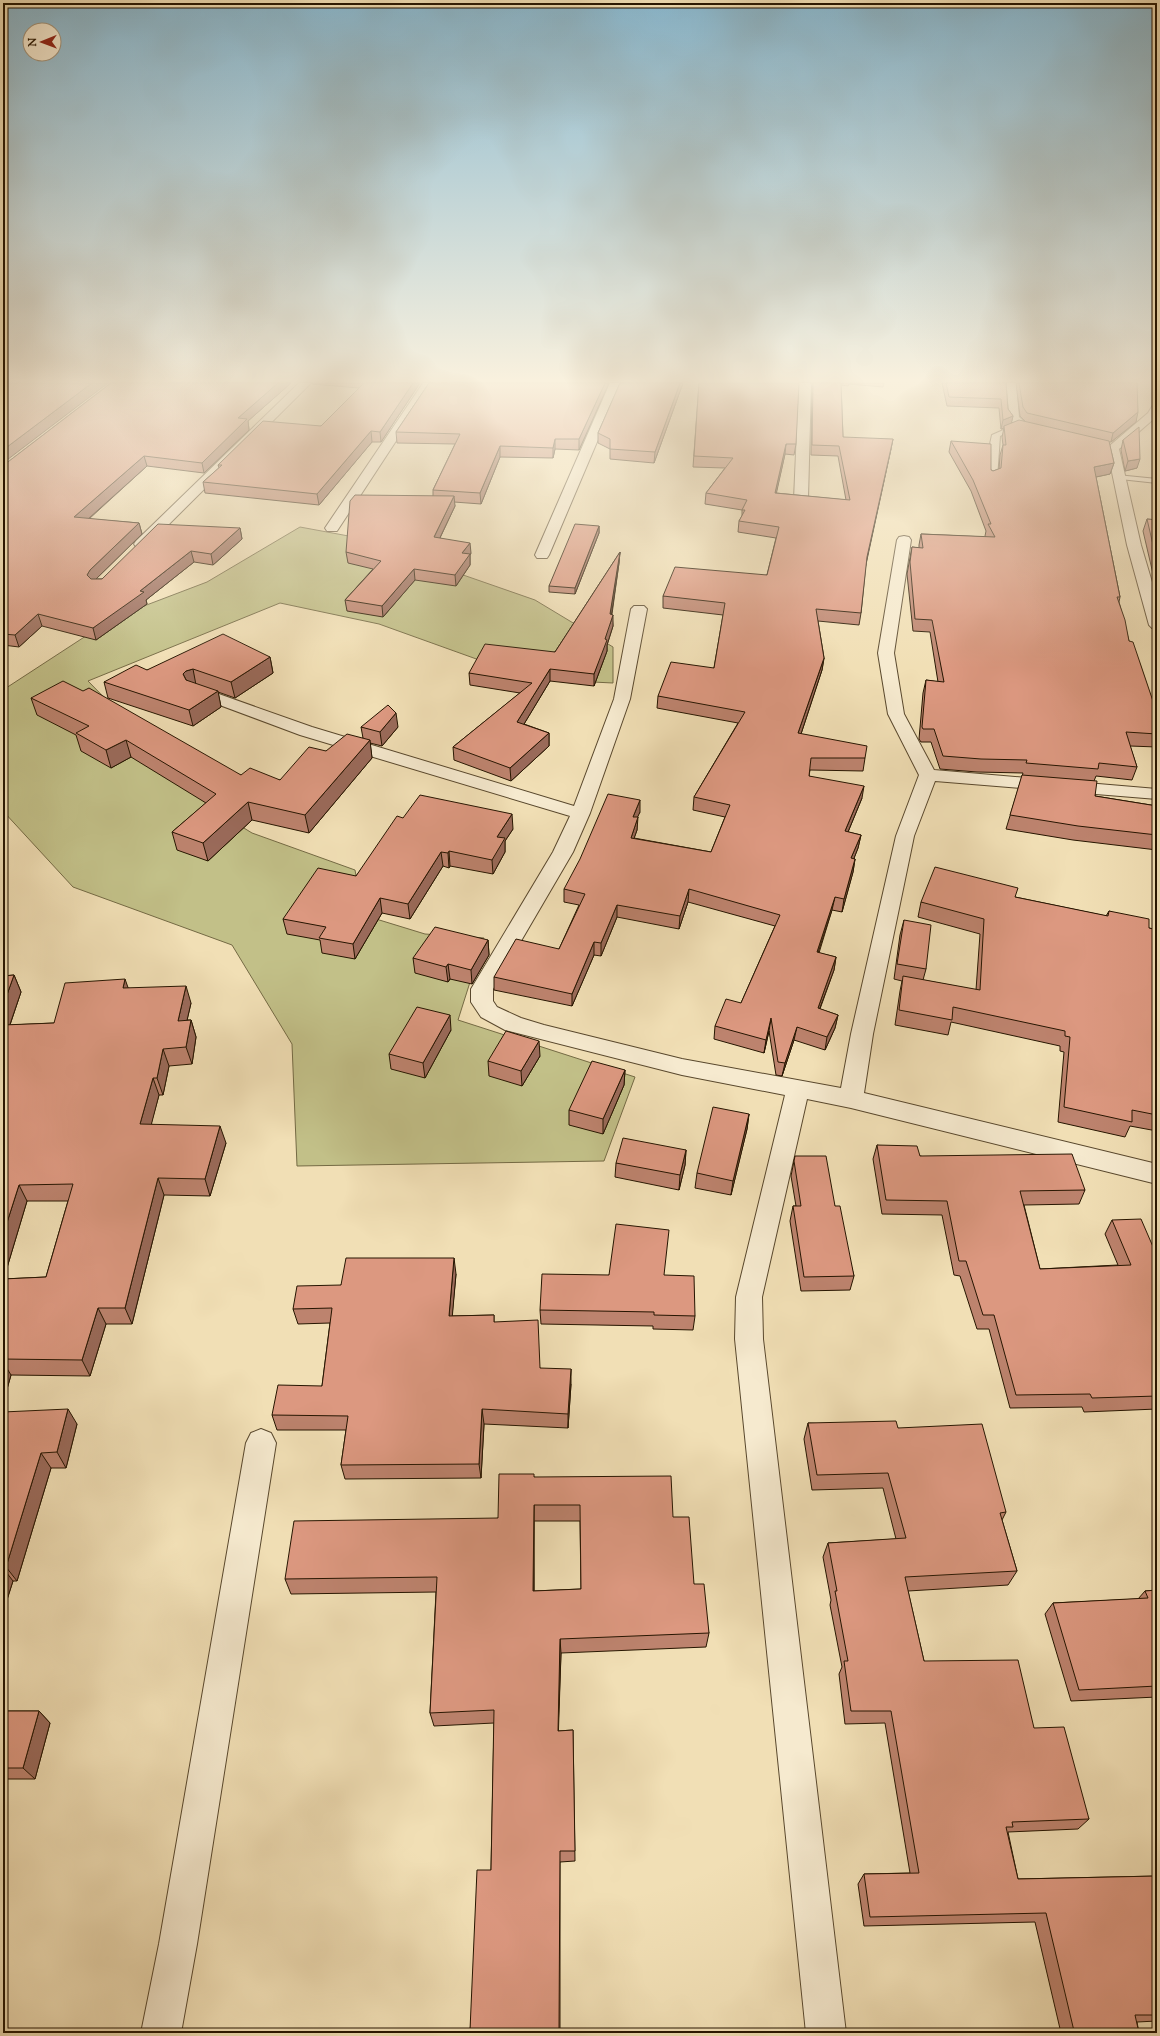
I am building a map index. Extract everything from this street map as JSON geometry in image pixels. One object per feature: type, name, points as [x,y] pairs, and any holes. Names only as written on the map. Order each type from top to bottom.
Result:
[{"type":"street","points":[[133,553],[209,478]]},
{"type":"street","points":[[332,528],[365,478]]},
{"type":"street","points":[[542,555],[575,478]]},
{"type":"street","points":[[801,499],[802,478]]},
{"type":"street","points":[[1120,478],[1134,545],[1157,625]]},
{"type":"street","points":[[851,1099],[862,1034],[906,836],[928,775],[896,714],[886,653],[904,540]]},
{"type":"street","points":[[640,609],[622,699],[582,813],[564,852],[482,989],[482,1002],[489,1012],[513,1024],[544,1033],[682,1067],[851,1099],[1157,1174]]},
{"type":"street","points":[[196,691],[306,731],[543,803],[582,813]]},
{"type":"street","points":[[928,775],[1157,794]]},
{"type":"street","points":[[798,1089],[749,1297],[749,1339],[826,2033]]},
{"type":"street","points":[[161,2033],[178,1944],[261,1443]]},
{"type":"lane","points":[[1129,478],[1157,481]]},
{"type":"shaded area","points":[[300,527],[354,537],[535,600],[613,647],[613,683],[532,679],[379,624],[280,603],[88,681],[213,809],[252,833],[355,870],[363,915],[425,934],[484,938],[458,1020],[635,1077],[604,1161],[297,1166],[292,1044],[232,945],[73,887],[3,811],[3,690],[115,617],[207,582]]},
{"type":"building","points":[[3,478],[119,478],[74,517],[139,523],[90,570],[87,575],[91,579],[102,579],[158,524],[240,528],[211,554],[191,551],[140,591],[144,592],[93,628],[38,614],[15,635],[3,634]]},
{"type":"building","points":[[207,478],[331,478],[317,494],[203,482]]},
{"type":"building","points":[[439,478],[486,478],[480,493],[433,490]]},
{"type":"building","points":[[718,478],[778,478],[775,493],[850,500],[846,478],[884,478],[867,557],[861,613],[816,609],[824,658],[798,733],[867,746],[865,758],[811,758],[809,776],[864,786],[845,831],[861,835],[851,858],[855,859],[844,899],[835,897],[817,952],[836,957],[818,1008],[838,1015],[827,1037],[797,1027],[785,1063],[778,1062],[771,1018],[766,1040],[715,1026],[726,999],[741,1003],[780,915],[689,889],[680,916],[617,905],[601,943],[594,942],[572,994],[494,977],[516,939],[559,949],[585,894],[564,889],[580,859],[608,794],[640,800],[633,817],[638,817],[631,838],[711,852],[730,805],[694,797],[745,712],[658,696],[671,662],[714,668],[725,603],[663,596],[675,567],[767,575],[779,527],[739,521],[745,510],[742,510],[747,500],[706,493]]},
{"type":"building","points":[[972,478],[1096,478],[1120,597],[1117,597],[1125,620],[1129,641],[1133,642],[1157,713],[1157,734],[1126,732],[1137,767],[1099,763],[1098,769],[1026,763],[1027,760],[943,756],[934,729],[923,729],[926,680],[944,682],[932,620],[915,619],[910,562],[912,547],[923,548],[921,534],[995,537],[988,524],[991,524]]},
{"type":"building","points":[[355,495],[454,496],[434,537],[470,543],[462,553],[470,554],[455,575],[414,569],[382,606],[345,600],[381,561],[346,552],[350,501]]},
{"type":"building","points":[[1147,519],[1157,520],[1157,562]]},
{"type":"building","points":[[575,524],[599,526],[575,588],[549,586]]},
{"type":"building","points":[[620,552],[610,614],[613,615],[605,639],[607,640],[594,674],[550,669],[517,722],[549,733],[510,768],[453,747],[532,683],[469,673],[485,644],[555,652]]},
{"type":"building","points":[[223,634],[270,657],[231,682],[193,669],[186,671],[183,674],[186,680],[218,691],[189,710],[104,682],[136,665],[147,670]]},
{"type":"building","points":[[63,681],[83,691],[89,688],[241,775],[250,768],[280,780],[309,747],[326,751],[347,734],[370,740],[305,815],[248,802],[203,843],[172,832],[216,794],[126,740],[106,750],[76,733],[89,726],[31,698]]},
{"type":"building","points":[[388,705],[396,713],[380,732],[361,727]]},
{"type":"building","points":[[1022,775],[1097,781],[1095,796],[1157,806],[1157,835],[1078,826],[1010,815]]},
{"type":"building","points":[[420,795],[512,814],[497,837],[505,838],[492,860],[449,851],[448,853],[441,852],[408,904],[380,898],[353,944],[319,938],[326,927],[283,919],[318,868],[356,876],[397,816],[403,818]]},
{"type":"building","points":[[935,867],[1018,888],[1015,897],[1108,916],[1109,911],[1149,919],[1149,928],[1157,930],[1157,1115],[1132,1110],[1132,1122],[1064,1107],[1070,1037],[1065,1036],[1065,1031],[953,1007],[952,1020],[899,1010],[903,976],[980,990],[984,919],[921,902]]},
{"type":"building","points":[[904,920],[931,925],[926,969],[897,964]]},
{"type":"building","points":[[435,927],[488,940],[471,970],[448,964],[446,967],[413,958]]},
{"type":"building","points":[[14,975],[3,1006],[3,976]]},
{"type":"building","points":[[125,979],[123,988],[186,986],[178,1021],[191,1020],[186,1047],[163,1049],[157,1078],[153,1078],[140,1124],[220,1126],[205,1179],[158,1178],[125,1308],[98,1308],[82,1360],[3,1359],[3,1279],[46,1277],[73,1184],[19,1185],[3,1235],[3,1025],[54,1023],[65,983]]},
{"type":"building","points":[[417,1007],[450,1015],[423,1063],[389,1054]]},
{"type":"building","points":[[506,1031],[539,1041],[521,1071],[488,1061]]},
{"type":"building","points":[[592,1061],[625,1070],[603,1119],[569,1110]]},
{"type":"building","points":[[713,1107],[749,1114],[733,1181],[697,1173]]},
{"type":"building","points":[[623,1138],[686,1150],[680,1175],[616,1163]]},
{"type":"building","points":[[877,1145],[917,1146],[920,1156],[1072,1154],[1085,1190],[1020,1191],[1040,1269],[1131,1265],[1112,1220],[1141,1219],[1157,1256],[1157,1396],[1092,1398],[1090,1394],[1016,1395],[994,1315],[983,1315],[966,1261],[959,1261],[947,1201],[886,1200]]},
{"type":"building","points":[[795,1156],[826,1156],[835,1206],[840,1206],[854,1276],[804,1277],[793,1206],[801,1206],[794,1161]]},
{"type":"building","points":[[616,1224],[669,1230],[664,1275],[694,1276],[695,1316],[654,1315],[654,1312],[540,1310],[542,1274],[609,1275]]},
{"type":"building","points":[[346,1258],[454,1258],[449,1316],[494,1315],[494,1322],[538,1320],[540,1368],[571,1369],[568,1414],[482,1409],[479,1464],[341,1465],[348,1416],[272,1415],[278,1385],[322,1386],[332,1308],[293,1309],[297,1286],[341,1285]]},
{"type":"building","points":[[68,1409],[57,1452],[41,1453],[6,1567],[3,1567],[3,1412]]},
{"type":"building","points":[[896,1421],[898,1428],[982,1424],[1006,1512],[1000,1513],[1017,1571],[905,1577],[924,1661],[1018,1660],[1034,1728],[1064,1727],[1089,1819],[1012,1822],[1013,1827],[1006,1827],[1018,1879],[1157,1876],[1157,2015],[1135,2015],[1139,2033],[1085,2033],[1084,2031],[1074,2031],[1046,1913],[870,1917],[864,1874],[919,1873],[891,1711],[851,1711],[844,1661],[848,1661],[828,1543],[906,1538],[888,1473],[817,1475],[808,1423]]},
{"type":"building","points":[[499,1474],[534,1474],[534,1477],[671,1476],[673,1517],[689,1517],[694,1584],[704,1584],[709,1633],[560,1639],[558,1731],[573,1730],[575,1851],[560,1851],[559,2030],[470,2030],[477,1870],[491,1870],[494,1710],[430,1713],[437,1577],[285,1579],[294,1521],[498,1518]],"holes":[[[534,1505],[580,1505],[581,1589],[533,1591]]]},
{"type":"building","points":[[1157,1590],[1157,1686],[1079,1690],[1053,1603],[1148,1598],[1145,1591]]},
{"type":"building","points":[[3,1711],[39,1711],[23,1768],[3,1768]]}]
